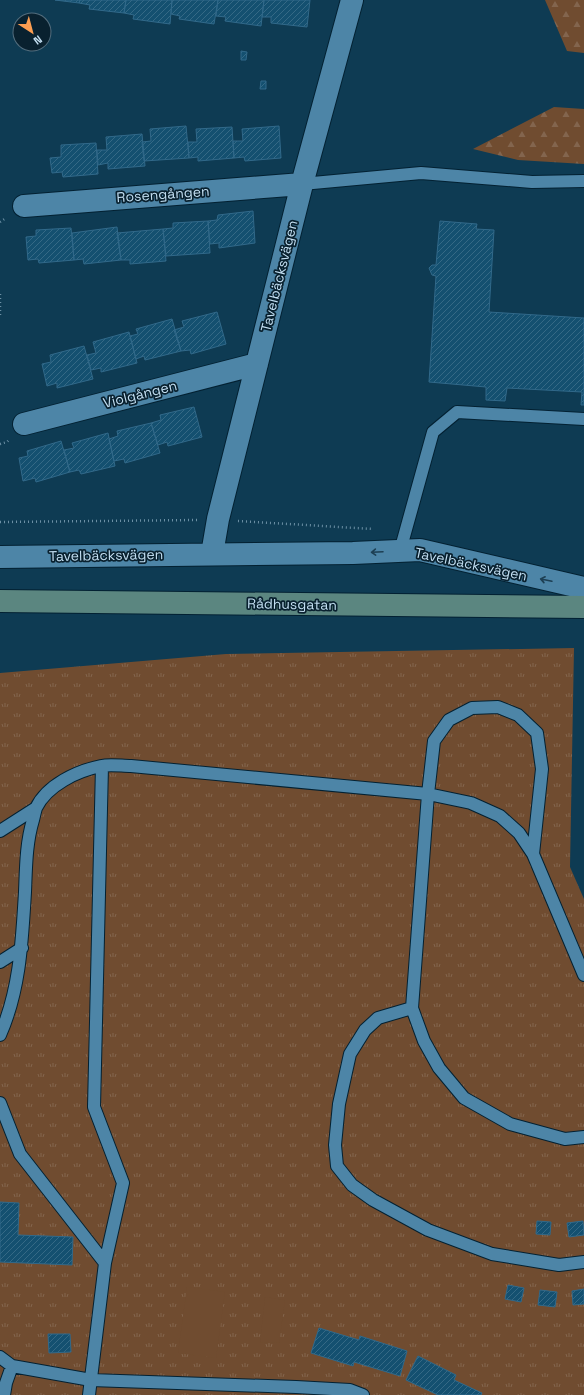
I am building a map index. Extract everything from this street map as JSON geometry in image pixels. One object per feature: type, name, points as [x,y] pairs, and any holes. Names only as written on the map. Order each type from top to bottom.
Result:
[{"type":"main road","name":"Rådhusgatan","points":[[0,601],[584,607]]},
{"type":"street","name":"Tavelbäcksvägen","points":[[212,554],[218,519],[302,184],[352,0]]},
{"type":"street","name":"Rosengången","points":[[24,206],[302,184]]},
{"type":"street","name":"Violgången","points":[[24,424],[257,364]]},
{"type":"street","name":"Tavelbäcksvägen","points":[[0,557],[353,553],[420,550],[584,588]]},
{"type":"lane","points":[[302,184],[421,173],[532,182],[584,181]]},
{"type":"lane","points":[[400,551],[433,432],[457,412],[584,419]]},
{"type":"lane","points":[[533,854],[542,769],[537,733],[518,715],[498,707],[472,708],[450,720],[434,741],[428,794],[412,1008],[424,1041],[439,1068],[464,1098],[510,1124],[565,1138],[584,1137]]},
{"type":"lane","points":[[89,1395],[105,1263],[123,1183],[94,1107],[102,766]]},
{"type":"lane","points":[[0,831],[36,808],[47,793],[63,781],[79,773],[102,766],[131,766],[428,794],[471,803],[500,816],[519,833],[533,854],[584,975]]},
{"type":"lane","points":[[0,1035],[15,988],[22,948],[26,854],[36,808]]},
{"type":"lane","points":[[0,962],[22,948]]},
{"type":"lane","points":[[412,1008],[378,1018],[365,1030],[350,1054],[339,1104],[335,1145],[337,1166],[352,1185],[373,1200],[428,1230],[492,1254],[559,1266],[584,1262]]},
{"type":"lane","points":[[0,1103],[20,1154],[105,1263]]},
{"type":"lane","points":[[0,1358],[12,1366],[91,1380],[296,1391],[350,1390],[363,1395]]},
{"type":"lane","points":[[4,1395],[6,1383],[12,1366]]},
{"type":"path","points":[[0,294],[0,318]]},
{"type":"green space","points":[[545,0],[584,0],[584,53],[567,51]]},
{"type":"green space","points":[[554,107],[584,109],[584,164],[518,160],[473,149]]},
{"type":"green space","points":[[574,648],[570,867],[584,899],[584,1395],[0,1395],[0,673],[226,654]]},
{"type":"green space","points":[[187,1287],[225,1292],[216,1358],[178,1353]]},
{"type":"green space","points":[[265,1297],[285,1300],[279,1343],[260,1342]]},
{"type":"building","points":[[55,0],[80,0],[79,3]]},
{"type":"building","points":[[80,0],[126,0],[124,13],[89,9],[90,5],[79,3]]},
{"type":"building","points":[[126,0],[172,0],[170,24],[133,19],[134,15],[124,13]]},
{"type":"building","points":[[172,0],[218,0],[214,24],[179,19],[180,16],[171,14]]},
{"type":"building","points":[[218,0],[264,0],[261,26],[225,21],[226,17],[216,16]]},
{"type":"building","points":[[264,0],[310,0],[307,27],[271,23],[271,17],[262,17]]},
{"type":"building","points":[[241,51],[247,52],[246,60],[241,60]]},
{"type":"building","points":[[261,81],[266,81],[266,89],[260,89]]},
{"type":"building","points":[[186,126],[189,158],[144,161],[142,142],[151,141],[150,129]]},
{"type":"building","points":[[279,126],[281,158],[245,161],[244,157],[234,158],[233,141],[243,141],[242,129]]},
{"type":"building","points":[[232,127],[234,158],[198,161],[198,157],[189,158],[188,142],[197,142],[196,129]]},
{"type":"building","points":[[142,134],[145,166],[108,169],[108,163],[98,165],[97,150],[107,150],[106,137]]},
{"type":"building","points":[[96,143],[98,174],[63,177],[62,172],[52,173],[50,158],[61,157],[61,145]]},
{"type":"building","points":[[253,211],[255,243],[219,248],[219,243],[210,244],[208,221],[217,220],[218,215]]},
{"type":"building","points":[[208,221],[210,253],[166,256],[163,229],[173,228],[173,223]]},
{"type":"building","points":[[440,221],[477,224],[476,229],[494,230],[489,312],[584,318],[584,405],[581,405],[582,392],[507,388],[505,401],[486,400],[486,387],[429,382],[436,276],[432,275],[429,268],[432,265],[436,265]]},
{"type":"building","points":[[117,227],[121,260],[84,264],[83,259],[74,260],[72,233]]},
{"type":"building","points":[[71,228],[74,260],[39,263],[38,259],[28,260],[26,237],[36,236],[36,230]]},
{"type":"building","points":[[163,229],[166,261],[130,264],[130,260],[121,260],[117,233]]},
{"type":"building","points":[[217,312],[226,344],[191,354],[190,350],[181,351],[174,330],[184,327],[182,321]]},
{"type":"building","points":[[172,319],[181,351],[145,360],[144,356],[136,359],[130,336],[138,334],[136,329]]},
{"type":"building","points":[[129,332],[137,363],[101,372],[101,368],[91,370],[87,355],[96,353],[93,342]]},
{"type":"building","points":[[84,346],[93,379],[57,388],[57,383],[47,386],[42,364],[51,362],[50,355]]},
{"type":"building","points":[[194,407],[202,437],[168,446],[167,442],[158,445],[151,423],[161,420],[160,415]]},
{"type":"building","points":[[151,423],[160,453],[125,463],[124,459],[114,461],[109,439],[118,436],[117,431]]},
{"type":"building","points":[[108,433],[115,466],[81,474],[79,470],[70,472],[64,450],[74,448],[72,443]]},
{"type":"building","points":[[61,441],[70,472],[36,482],[35,478],[23,481],[19,458],[28,456],[27,451]]},
{"type":"building","points":[[0,1202],[19,1203],[18,1235],[73,1237],[72,1265],[0,1262]]},
{"type":"building","points":[[537,1221],[551,1222],[550,1235],[536,1234]]},
{"type":"building","points":[[583,1221],[584,1235],[569,1237],[567,1223]]},
{"type":"building","points":[[508,1285],[524,1288],[521,1302],[505,1299]]},
{"type":"building","points":[[584,1289],[584,1304],[573,1305],[572,1291]]},
{"type":"building","points":[[540,1290],[557,1292],[555,1307],[538,1305]]},
{"type":"building","points":[[319,1328],[359,1340],[360,1336],[407,1351],[400,1376],[354,1362],[353,1366],[311,1353]]},
{"type":"building","points":[[48,1334],[70,1334],[71,1352],[49,1353]]},
{"type":"building","points":[[418,1356],[456,1375],[454,1380],[482,1393],[481,1395],[438,1395],[406,1380]]}]
